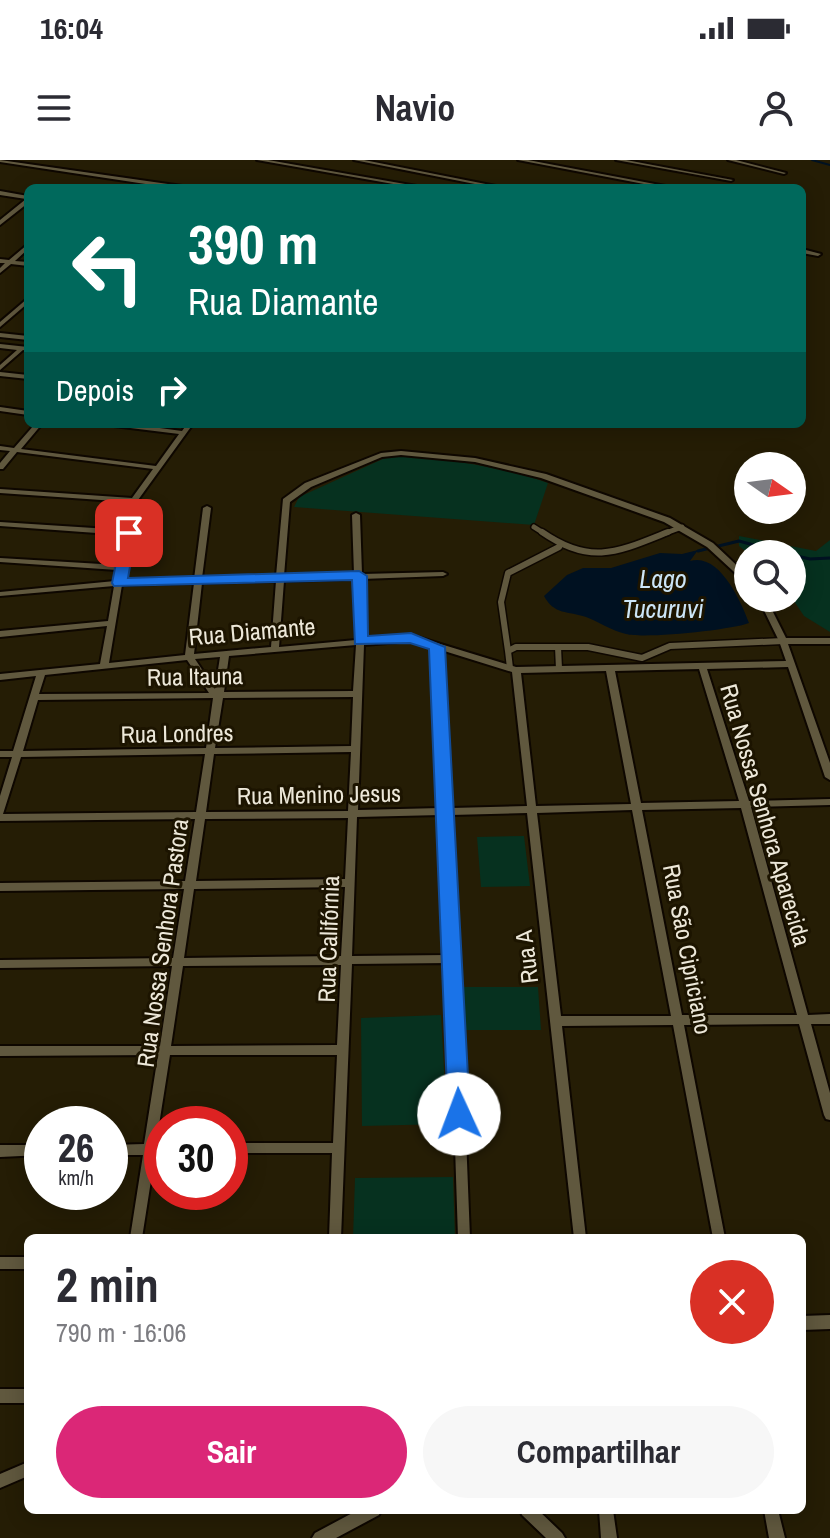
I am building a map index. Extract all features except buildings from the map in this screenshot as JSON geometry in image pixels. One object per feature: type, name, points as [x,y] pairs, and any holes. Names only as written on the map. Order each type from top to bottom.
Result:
[{"type":"street","points":[[259,160],[401,184]]},
{"type":"street","points":[[356,160],[482,184]]},
{"type":"street","points":[[520,160],[651,184]]},
{"type":"street","points":[[618,160],[731,180]]},
{"type":"street","points":[[730,160],[784,173]]},
{"type":"street","points":[[0,161],[155,184]]},
{"type":"street","points":[[1,195],[24,198]]},
{"type":"street","points":[[0,223],[24,202]]},
{"type":"street","points":[[0,271],[24,250]]},
{"type":"street","points":[[806,252],[818,254]]},
{"type":"street","points":[[0,261],[24,264]]},
{"type":"street","points":[[0,325],[24,304]]},
{"type":"street","points":[[0,335],[24,338]]},
{"type":"street","points":[[0,346],[24,349]]},
{"type":"street","points":[[0,371],[24,349]]},
{"type":"street","points":[[0,371],[24,376]]},
{"type":"street","points":[[0,409],[24,412]]},
{"type":"street","points":[[0,467],[35,428]]},
{"type":"street","points":[[145,428],[184,433]]},
{"type":"street","points":[[104,665],[134,500],[187,428]]},
{"type":"street","points":[[0,448],[158,468]]},
{"type":"street","points":[[275,650],[284,508],[292,495],[308,485],[381,455],[401,453],[459,458],[528,472],[682,527],[712,547],[734,567]]},
{"type":"street","points":[[0,491],[134,500]]},
{"type":"street","points":[[207,508],[189,657],[216,696]]},
{"type":"street","name":"Rua Califórnia","points":[[335,1234],[360,641],[356,515]]},
{"type":"street","points":[[0,524],[129,533]]},
{"type":"street","points":[[534,527],[559,547],[586,556],[601,556],[682,527]]},
{"type":"street","points":[[513,669],[500,610],[505,578],[508,573],[559,547]]},
{"type":"street","points":[[0,560],[122,568]]},
{"type":"street","points":[[0,594],[119,583],[443,574]]},
{"type":"street","points":[[769,612],[783,641],[830,777]]},
{"type":"street","points":[[0,634],[110,623]]},
{"type":"street","name":"Rua Diamante","points":[[0,677],[411,638],[513,669],[791,664]]},
{"type":"street","points":[[508,651],[516,647],[588,647],[642,658],[670,646],[830,641]]},
{"type":"street","points":[[437,647],[454,959],[464,1234]]},
{"type":"street","points":[[558,647],[559,669]]},
{"type":"street","name":"Rua Nossa Senhora Pastora","points":[[161,1106],[216,696],[225,654]]},
{"type":"street","name":"Rua Nossa Senhora Aparecida","points":[[702,666],[745,804],[830,1115]]},
{"type":"street","name":"Rua São Cipriciano","points":[[610,668],[718,1234]]},
{"type":"street","name":"Rua A","points":[[513,669],[558,1021],[580,1234]]},
{"type":"street","points":[[0,815],[41,673]]},
{"type":"street","name":"Rua Itauna","points":[[35,697],[356,694]]},
{"type":"street","name":"Rua Londres","points":[[0,754],[355,749]]},
{"type":"street","name":"Rua Menino Jesus","points":[[0,815],[353,814],[532,807],[830,802]]},
{"type":"street","points":[[0,887],[350,883]]},
{"type":"street","points":[[0,964],[454,959]]},
{"type":"street","points":[[558,1021],[830,1019]]},
{"type":"street","points":[[0,1051],[344,1050]]},
{"type":"street","points":[[248,1148],[340,1148]]},
{"type":"street","points":[[0,1151],[24,1150]]},
{"type":"street","name":"Rua Nossa Senhora Pastora","points":[[137,1234],[144,1202]]},
{"type":"street","points":[[0,1263],[24,1263]]},
{"type":"street","points":[[806,1323],[830,1322]]},
{"type":"street","points":[[0,1396],[24,1396]]},
{"type":"street","points":[[0,1481],[24,1471]]},
{"type":"street","points":[[320,1538],[366,1514]]},
{"type":"street","points":[[531,1514],[557,1538]]},
{"type":"street","points":[[606,1514],[609,1538]]},
{"type":"street","points":[[772,1514],[777,1538]]},
{"type":"green space","points":[[400,455],[493,468],[548,483],[534,525],[294,507],[299,497],[385,458]]},
{"type":"green space","points":[[739,536],[760,540],[739,540]]},
{"type":"green space","points":[[830,540],[830,632],[801,612],[806,612],[806,549],[816,551]]},
{"type":"green space","points":[[524,836],[530,886],[481,887],[477,837]]},
{"type":"green space","points":[[464,987],[538,987],[541,1030],[465,1030]]},
{"type":"green space","points":[[441,1015],[447,1124],[362,1126],[361,1018]]},
{"type":"green space","points":[[453,1177],[455,1234],[353,1234],[355,1178]]},
{"type":"water","name":"Lago Tucuruvi","points":[[698,550],[690,561],[701,560],[719,571],[734,591],[734,612],[744,612],[749,623],[688,633],[626,634],[557,609],[544,596],[567,575],[583,568],[611,568],[660,553],[682,554]]},
{"type":"waterway","points":[[812,160],[830,165]]},
{"type":"waterway","points":[[698,551],[734,542]]},
{"type":"waterway","points":[[806,558],[830,558]]},
{"type":"route","points":[[129,533],[119,583],[359,576],[360,641],[411,638],[437,647],[459,1114]]}]
